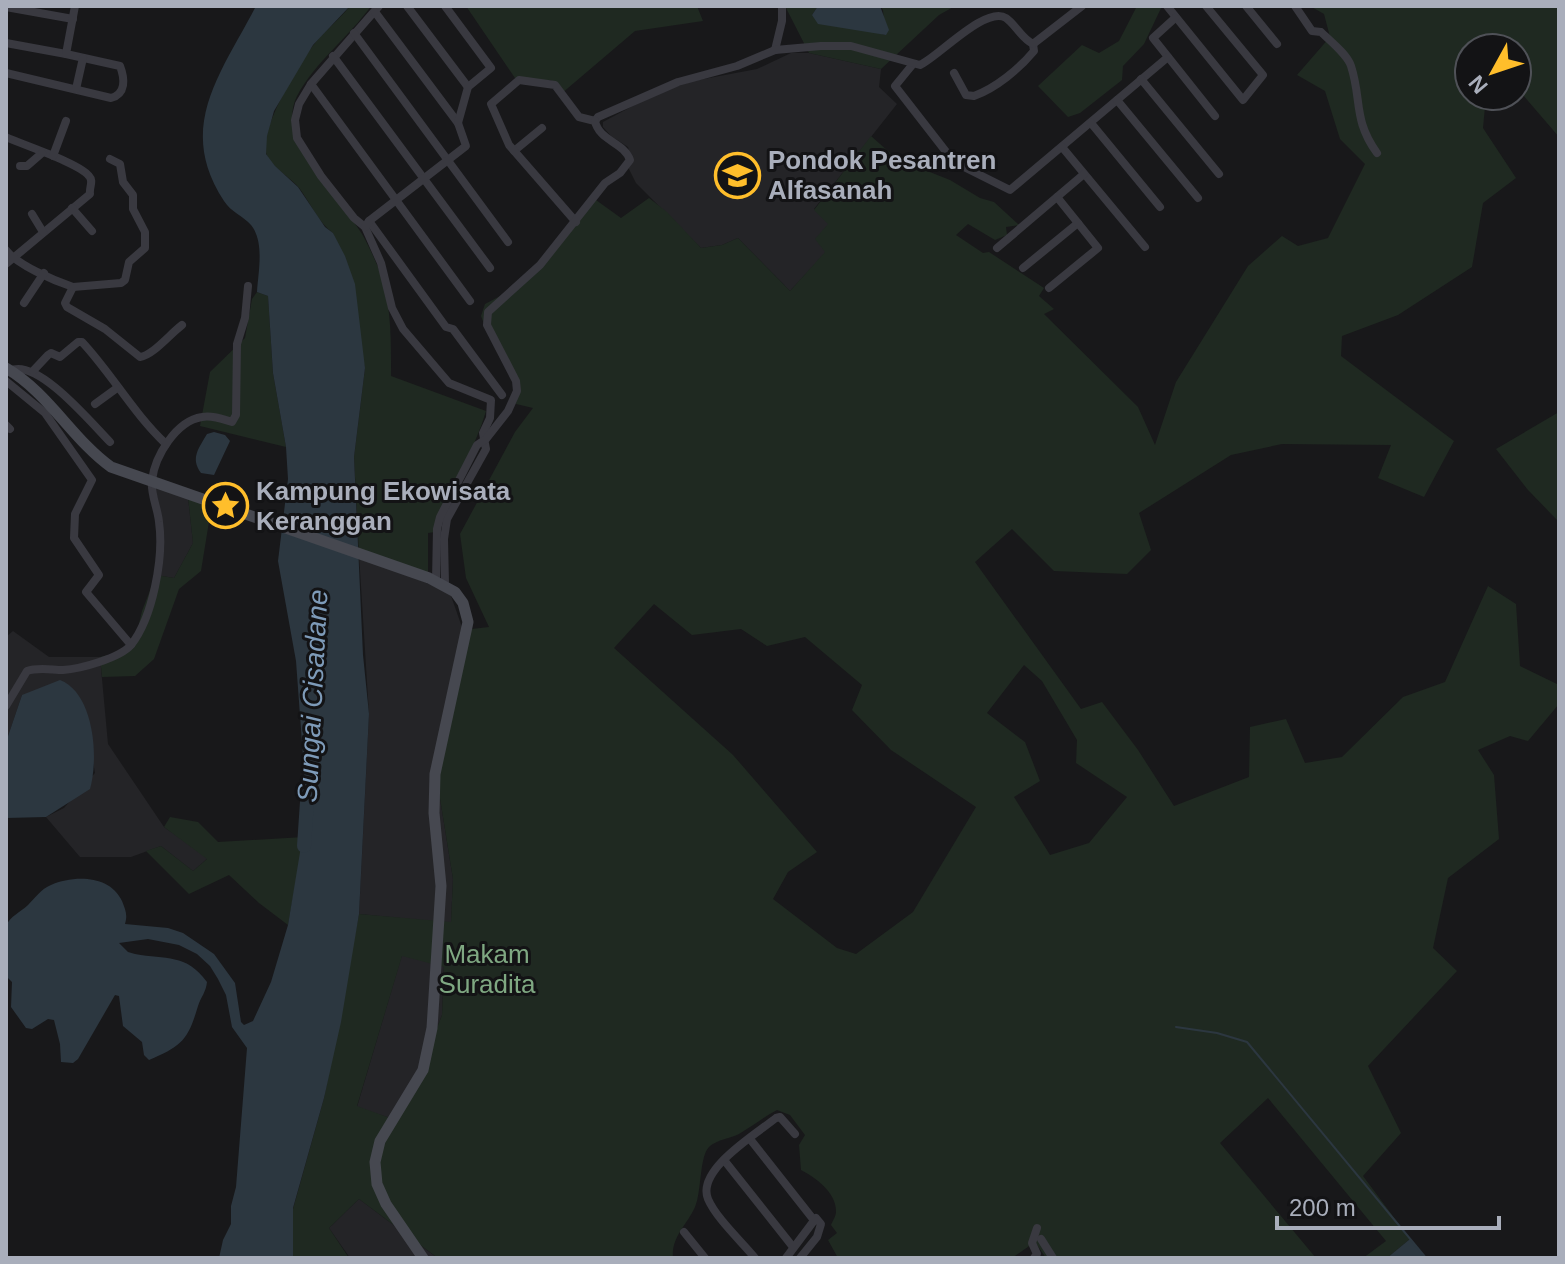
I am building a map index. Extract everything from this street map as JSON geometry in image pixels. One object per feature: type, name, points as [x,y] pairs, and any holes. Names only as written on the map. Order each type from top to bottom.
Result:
[{"type":"main road","points":[[7,373],[36,390],[105,462],[118,470],[436,581],[463,603],[468,622],[435,774],[434,813],[441,886],[430,1043],[423,1070],[380,1141],[375,1162],[377,1184],[386,1204],[423,1258]]},
{"type":"street","points":[[66,54],[75,6]]},
{"type":"street","points":[[407,6],[468,87]]},
{"type":"street","points":[[445,6],[491,68],[468,87],[458,123]]},
{"type":"street","points":[[775,50],[782,6]]},
{"type":"street","points":[[1033,44],[1082,6]]},
{"type":"street","points":[[1167,6],[1243,100],[1263,75],[1206,6]]},
{"type":"street","points":[[1246,6],[1277,44]]},
{"type":"street","points":[[1295,6],[1312,31],[1321,32],[1348,61],[1358,113],[1368,141],[1377,153]]},
{"type":"street","points":[[6,7],[73,19]]},
{"type":"street","points":[[367,224],[466,146],[458,123],[377,9],[311,84],[299,104],[295,120],[297,138],[329,187],[354,218],[367,224],[446,327],[453,329],[502,395]]},
{"type":"street","points":[[595,121],[678,82],[737,66],[775,50],[851,46],[920,65],[931,61],[957,37],[991,16],[1005,18],[1033,44],[1034,51],[1027,59],[998,83],[974,96],[966,95],[954,73]]},
{"type":"street","points":[[1175,18],[1153,38],[1215,116]]},
{"type":"street","points":[[354,33],[508,242]]},
{"type":"street","points":[[6,43],[120,66],[122,92],[111,98],[6,73]]},
{"type":"street","points":[[333,56],[490,268]]},
{"type":"street","points":[[913,64],[895,86],[954,162],[1010,190],[1168,57]]},
{"type":"street","points":[[76,89],[83,58]]},
{"type":"street","points":[[1141,79],[1219,174]]},
{"type":"street","points":[[576,222],[504,138],[491,105],[519,80],[555,85],[575,113],[582,119],[595,121]]},
{"type":"street","points":[[311,84],[470,301]]},
{"type":"street","points":[[1117,100],[1198,198]]},
{"type":"street","points":[[53,156],[66,121]]},
{"type":"street","points":[[486,439],[508,411],[517,391],[516,381],[487,325],[488,312],[540,265],[605,183],[620,173],[630,160],[625,151],[603,136],[595,121]]},
{"type":"street","points":[[1091,123],[1160,207]]},
{"type":"street","points":[[514,151],[542,128]]},
{"type":"street","points":[[6,137],[53,156],[87,173],[92,180],[90,194],[10,261]]},
{"type":"street","points":[[1062,147],[1145,247]]},
{"type":"street","points":[[20,166],[27,166],[42,153]]},
{"type":"street","points":[[10,261],[73,287],[121,283],[125,280],[129,262],[145,248],[145,232],[133,209],[133,195],[123,182],[120,164],[110,159]]},
{"type":"street","points":[[997,248],[1084,174]]},
{"type":"street","points":[[1049,288],[1098,248],[1057,197]]},
{"type":"street","points":[[72,208],[92,231]]},
{"type":"street","points":[[32,214],[43,232]]},
{"type":"street","points":[[1023,268],[1078,223]]},
{"type":"street","points":[[367,224],[392,308],[403,329],[444,379],[458,389],[491,400],[490,418],[483,433],[486,449],[447,519],[436,581]]},
{"type":"street","points":[[6,250],[10,261]]},
{"type":"street","points":[[24,303],[44,273]]},
{"type":"street","points":[[6,706],[27,671],[78,668],[118,654],[131,645],[150,604],[159,566],[160,524],[151,482],[166,444],[188,422],[212,416],[232,422],[236,415],[237,344],[245,318],[248,286]]},
{"type":"street","points":[[73,287],[65,303],[67,307],[105,329],[142,358],[153,353],[165,337],[182,325]]},
{"type":"street","points":[[33,371],[48,355],[64,356],[80,341],[105,367],[117,388],[166,444]]},
{"type":"street","points":[[110,442],[58,390],[33,371],[21,367],[7,373],[45,413],[92,480],[74,518],[75,541],[99,575],[86,592],[131,645]]},
{"type":"street","points":[[95,404],[117,388]]},
{"type":"street","points":[[755,1258],[707,1197],[710,1176],[724,1160],[778,1117],[795,1134]]},
{"type":"street","points":[[750,1139],[813,1219],[816,1218],[821,1224],[821,1230],[800,1258]]},
{"type":"street","points":[[724,1160],[793,1247]]},
{"type":"street","points":[[786,1258],[813,1219]]},
{"type":"street","points":[[1034,1258],[1037,1254],[1032,1243],[1037,1228]]},
{"type":"street","points":[[684,1232],[705,1258]]},
{"type":"street","points":[[1041,1239],[1053,1258]]},
{"type":"shaded area","name":"Pondok Pesantren Alfasanah","points":[[791,53],[809,53],[881,69],[879,87],[897,104],[814,209],[829,224],[826,252],[790,291],[738,238],[722,245],[701,248],[636,183],[628,167],[628,147],[611,136],[603,127],[603,122],[655,94],[693,81],[757,69]]},
{"type":"shaded area","points":[[152,482],[188,497],[193,543],[174,578],[156,575],[162,555]]},
{"type":"shaded area","points":[[359,554],[450,593],[463,630],[434,761],[453,879],[451,923],[359,914],[369,714]]},
{"type":"shaded area","points":[[13,631],[49,657],[100,657],[108,744],[164,827],[208,858],[193,871],[161,846],[131,857],[80,857],[46,817],[64,808],[95,773],[92,755],[22,695],[6,742],[6,637]]},
{"type":"shaded area","points":[[402,955],[444,966],[442,1015],[423,1064],[390,1118],[357,1107]]},
{"type":"shaded area","points":[[359,1199],[436,1257],[350,1258],[329,1228]]},
{"type":"green space","points":[[350,6],[371,6],[304,84],[292,114],[294,132],[313,168],[362,234],[378,267],[388,307],[391,376],[486,411],[435,532],[428,533],[428,573],[359,554],[354,457],[365,368],[333,233],[300,189],[272,163],[266,153],[269,129],[289,83],[312,47]]},
{"type":"green space","points":[[466,6],[697,6],[703,21],[635,31],[561,94],[551,80],[517,81]]},
{"type":"green space","points":[[785,6],[818,6],[812,15],[885,35],[880,6],[955,6],[939,15],[881,69],[809,53]]},
{"type":"green space","points":[[1137,6],[1162,6],[1144,44],[1123,66],[1122,80],[1080,113],[1068,117],[1038,86],[1082,45],[1099,53],[1119,41]]},
{"type":"green space","name":"Makam Suradita","points":[[1310,6],[1559,6],[1559,137],[1533,107],[1533,32],[1453,32],[1453,112],[1484,112],[1483,128],[1516,178],[1483,203],[1472,267],[1398,315],[1342,336],[1341,356],[1454,441],[1424,497],[1378,478],[1391,445],[1282,444],[1231,455],[1139,513],[1151,550],[1127,574],[1054,571],[1012,529],[975,562],[1081,709],[1102,702],[1174,806],[1249,777],[1250,727],[1286,719],[1305,763],[1342,757],[1403,697],[1445,682],[1488,586],[1516,604],[1520,666],[1559,685],[1559,704],[1528,741],[1510,736],[1478,750],[1494,775],[1499,839],[1448,878],[1433,948],[1457,971],[1368,1066],[1401,1133],[1363,1176],[1410,1239],[1387,1258],[1363,1258],[1386,1241],[1268,1098],[1220,1143],[1316,1258],[1046,1258],[1035,1242],[1012,1258],[838,1258],[828,1240],[837,1233],[831,1225],[836,1212],[833,1198],[818,1181],[801,1170],[799,1145],[805,1135],[790,1115],[777,1110],[739,1134],[713,1144],[706,1151],[697,1200],[677,1237],[673,1258],[433,1258],[435,1256],[359,1199],[329,1228],[349,1258],[293,1258],[293,1209],[324,1098],[359,914],[451,922],[453,879],[434,761],[463,630],[489,627],[466,578],[460,534],[515,432],[533,408],[516,404],[518,386],[481,316],[485,304],[521,285],[596,200],[621,218],[649,198],[701,248],[722,245],[738,238],[790,291],[825,252],[815,239],[828,224],[814,210],[871,136],[897,159],[994,202],[1019,225],[1006,227],[1007,235],[995,240],[968,224],[956,235],[983,253],[989,252],[1044,288],[1039,296],[1054,309],[1044,314],[1138,407],[1155,445],[1176,382],[1248,266],[1282,236],[1298,246],[1328,238],[1365,164],[1340,139],[1325,91],[1297,75],[1330,37],[1324,14]],"holes":[[[654,604],[692,635],[741,629],[767,646],[805,637],[862,685],[852,710],[891,750],[976,807],[913,912],[856,954],[837,948],[773,899],[788,872],[817,852],[733,755],[614,648]],[[1024,665],[1042,681],[1077,740],[1076,763],[1127,797],[1089,843],[1050,855],[1014,797],[1040,781],[1025,742],[987,713]],[[402,956],[444,967],[442,1015],[423,1064],[390,1118],[357,1106]]]},
{"type":"green space","points":[[257,292],[268,296],[273,373],[286,447],[200,426],[210,372],[245,338],[252,299]]},
{"type":"green space","points":[[1559,412],[1559,522],[1528,490],[1496,449]]},
{"type":"green space","points":[[188,497],[213,497],[201,571],[179,589],[154,659],[135,676],[102,677],[100,657],[133,649],[142,611],[156,575],[174,578],[193,543]]},
{"type":"green space","points":[[170,817],[198,822],[218,842],[304,837],[288,925],[229,875],[189,894],[146,851],[161,846],[193,871],[207,859],[164,827]]},
{"type":"water","points":[[256,6],[350,6],[313,45],[274,111],[266,154],[298,187],[325,227],[333,233],[355,284],[365,368],[354,457],[363,655],[369,714],[359,914],[341,1022],[324,1098],[293,1208],[293,1258],[219,1258],[231,1224],[231,1206],[236,1187],[247,1048],[232,1027],[226,995],[210,966],[197,954],[179,945],[148,939],[119,943],[128,952],[183,962],[207,982],[191,1027],[176,1046],[149,1060],[144,1055],[142,1042],[123,1026],[119,996],[115,995],[78,1059],[73,1063],[61,1062],[54,1020],[48,1019],[32,1029],[26,1028],[11,1007],[12,982],[6,976],[4,937],[10,919],[47,887],[80,879],[100,882],[116,892],[122,901],[125,924],[168,928],[183,933],[214,954],[235,983],[244,1025],[253,1021],[271,982],[288,925],[307,810],[296,661],[278,561],[288,479],[286,447],[273,373],[268,296],[257,292],[258,240],[251,225],[224,201],[210,174],[204,149],[204,124],[209,100]]},
{"type":"water","points":[[818,6],[880,6],[889,30],[886,35],[818,24],[812,15]]},
{"type":"water","points":[[207,434],[225,435],[230,441],[214,475],[201,473],[196,463],[197,453]]},
{"type":"water","points":[[60,680],[71,687],[87,712],[94,761],[90,789],[46,817],[6,818],[6,742],[22,695]]},
{"type":"water","points":[[1410,1239],[1426,1258],[1387,1258]]},
{"type":"waterway","name":"Sungai Cisadane","points":[[304,846],[308,787]]},
{"type":"waterway","points":[[1176,1027],[1217,1033],[1247,1042],[1426,1258]]},
{"type":"place","name":"Pondok Pesantren Alfasanah","points":[[737,175]]},
{"type":"place","name":"Kampung Ekowisata Keranggan","points":[[225,506]]}]
